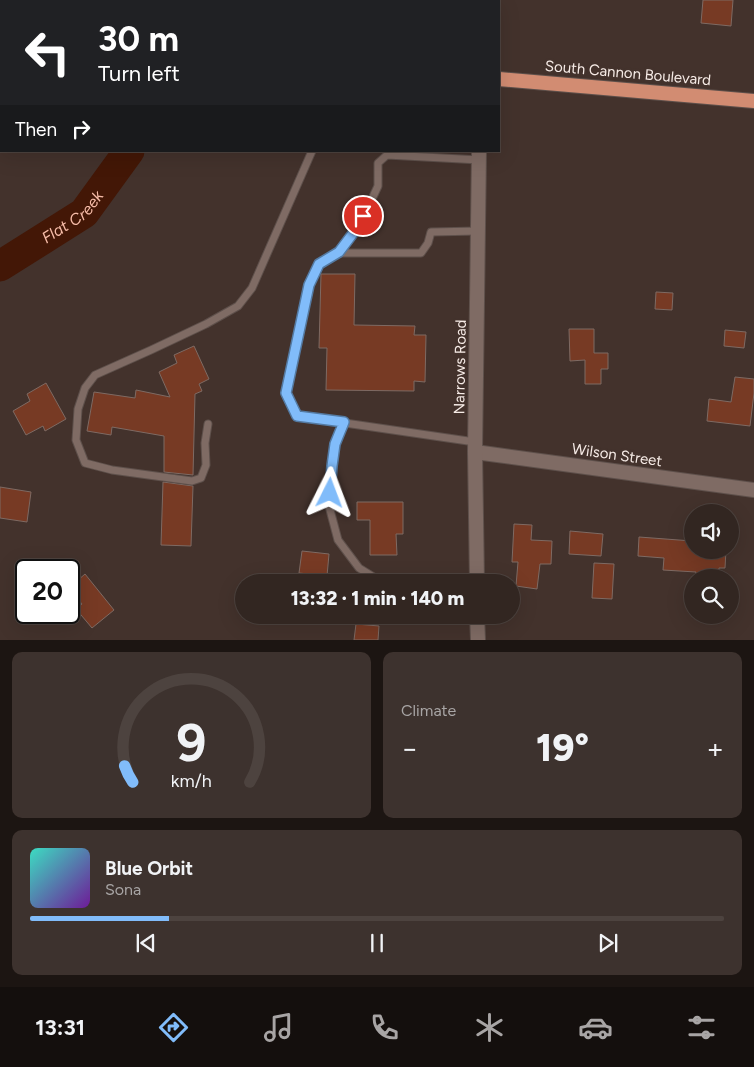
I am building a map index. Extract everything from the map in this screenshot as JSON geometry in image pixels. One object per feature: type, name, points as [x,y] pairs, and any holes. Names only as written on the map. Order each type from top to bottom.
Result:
[{"type":"highway","name":"South Cannon Boulevard","points":[[500,79],[754,100]]},
{"type":"street","name":"Narrows Road","points":[[477,574],[475,447],[480,156]]},
{"type":"street","name":"Wilson Street","points":[[475,447],[754,490]]},
{"type":"street","points":[[477,624],[478,640]]},
{"type":"lane","points":[[208,424],[205,443],[206,465],[201,478],[192,481],[112,470],[85,463],[76,440],[78,409],[85,388],[95,375],[206,324],[238,306],[252,288],[312,152]]},
{"type":"lane","points":[[475,447],[344,422],[297,416],[286,393],[309,285],[319,264],[339,252],[354,232],[378,186],[378,163],[387,155],[480,156]]},
{"type":"lane","points":[[339,252],[420,253],[428,243],[431,232],[478,231]]},
{"type":"lane","points":[[344,422],[335,444],[329,506],[338,540],[359,568],[369,574]]},
{"type":"building","points":[[703,0],[733,0],[731,26],[701,23]]},
{"type":"building","points":[[321,274],[355,274],[354,325],[415,326],[414,335],[426,335],[425,382],[414,381],[414,391],[326,390],[327,348],[319,348]]},
{"type":"building","points":[[656,292],[673,293],[672,310],[655,309]]},
{"type":"building","points":[[569,329],[594,329],[594,353],[608,353],[608,369],[601,369],[601,384],[585,384],[585,360],[570,361]]},
{"type":"building","points":[[725,330],[746,332],[744,348],[724,346]]},
{"type":"building","points":[[194,346],[209,379],[199,384],[202,391],[195,394],[193,475],[164,472],[164,436],[112,427],[111,435],[87,431],[94,392],[135,398],[136,390],[170,397],[159,372],[177,363],[174,355]]},
{"type":"building","points":[[735,377],[754,379],[750,426],[707,421],[709,399],[731,402]]},
{"type":"building","points":[[46,383],[66,419],[45,431],[43,426],[26,435],[13,411],[30,401],[27,394]]},
{"type":"building","points":[[163,482],[193,486],[191,546],[161,545]]},
{"type":"building","points":[[0,487],[31,492],[27,522],[0,518]]},
{"type":"building","points":[[357,502],[403,502],[403,534],[396,534],[397,555],[370,555],[370,520],[357,520]]},
{"type":"building","points":[[514,524],[532,525],[531,540],[552,541],[551,564],[540,564],[537,589],[520,587],[520,574],[517,574],[518,562],[512,562]]},
{"type":"building","points":[[570,531],[603,534],[601,556],[569,554]]},
{"type":"building","points":[[639,537],[684,540],[684,559],[726,559],[725,568],[684,569],[684,571],[663,570],[664,558],[638,556]]},
{"type":"building","points":[[302,551],[329,554],[327,574],[299,573]]},
{"type":"building","points":[[594,563],[614,564],[612,599],[592,598]]},
{"type":"building","points":[[85,574],[114,610],[92,628],[80,614],[80,606],[82,604],[80,602],[80,578]]},
{"type":"building","points":[[356,624],[379,626],[378,640],[354,640]]},
{"type":"waterway","name":"Flat Creek","points":[[0,266],[84,213],[128,152]]},
{"type":"route","points":[[330,493],[335,444],[344,422],[297,416],[286,393],[309,285],[319,264],[339,252],[363,216]]}]
